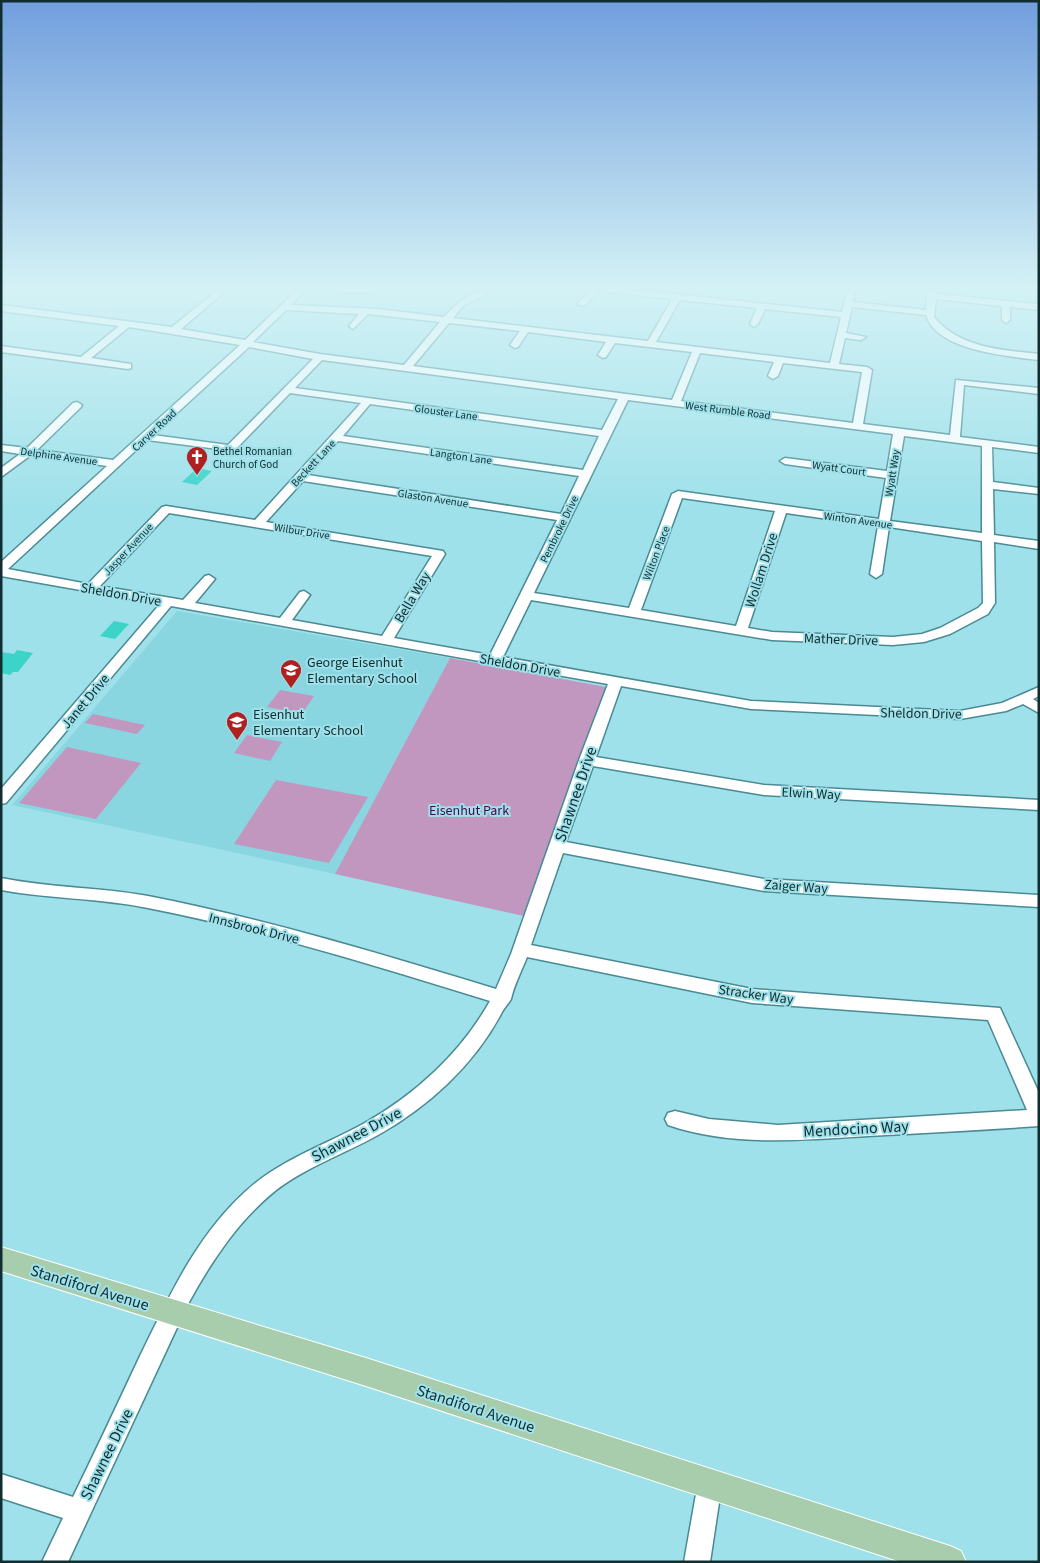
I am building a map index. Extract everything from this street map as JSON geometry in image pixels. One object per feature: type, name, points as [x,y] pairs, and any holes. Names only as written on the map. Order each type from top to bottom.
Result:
[{"type":"main road","name":"Standiford Avenue","points":[[1,1259],[366,1372],[950,1562]]},
{"type":"street","points":[[90,361],[128,366]]},
{"type":"street","name":"Carver Road","points":[[1,570],[228,361]]},
{"type":"street","points":[[146,437],[230,449],[316,361]]},
{"type":"street","name":"West Rumble Road","points":[[351,361],[1039,450]]},
{"type":"street","points":[[407,368],[413,361]]},
{"type":"street","points":[[675,404],[693,361]]},
{"type":"street","points":[[773,376],[779,361]]},
{"type":"street","points":[[788,361],[867,370],[857,427]]},
{"type":"street","points":[[834,366],[835,361]]},
{"type":"street","points":[[955,439],[959,382],[1039,391]]},
{"type":"street","name":"Glouster Lane","points":[[287,390],[606,434]]},
{"type":"street","name":"Pembroke Drive","points":[[494,660],[624,397]]},
{"type":"street","name":"Beckett Lane","points":[[258,524],[337,438],[368,401]]},
{"type":"street","points":[[1,474],[29,452],[77,405]]},
{"type":"street","name":"Wyatt Way","points":[[876,574],[899,432]]},
{"type":"street","name":"Langton Lane","points":[[337,438],[586,474]]},
{"type":"street","name":"Mather Drive","points":[[526,595],[772,636],[893,641],[935,634],[986,608],[989,603],[987,443]]},
{"type":"street","name":"Delphine Avenue","points":[[1,448],[116,464]]},
{"type":"street","name":"Wyatt Court","points":[[785,460],[892,475]]},
{"type":"street","name":"Glaston Avenue","points":[[302,477],[564,518]]},
{"type":"street","points":[[987,485],[1039,491]]},
{"type":"street","name":"Winton Avenue","points":[[678,494],[1039,545]]},
{"type":"street","name":"Wilton Place","points":[[634,613],[678,494]]},
{"type":"street","name":"Wilbur Drive","points":[[166,509],[439,554]]},
{"type":"street","name":"Jasper Avenue","points":[[91,588],[166,509]]},
{"type":"street","name":"Wollam Drive","points":[[741,631],[780,509]]},
{"type":"street","name":"Bella Way","points":[[385,641],[439,554]]},
{"type":"street","name":"Sheldon Drive","points":[[1,570],[168,602],[751,705],[936,715],[984,712],[1024,699],[1039,691]]},
{"type":"street","points":[[186,605],[209,579]]},
{"type":"street","points":[[283,622],[304,595]]},
{"type":"street","name":"Janet Drive","points":[[1,799],[168,602]]},
{"type":"street","name":"Shawnee Drive","points":[[55,1562],[197,1265],[214,1240],[239,1210],[286,1172],[310,1158],[356,1138],[409,1105],[436,1083],[464,1054],[486,1025],[502,998],[521,949],[586,760],[616,682]]},
{"type":"street","points":[[1024,699],[1039,708]]},
{"type":"street","name":"Elwin Way","points":[[586,760],[764,790],[1039,805]]},
{"type":"street","name":"Zaiger Way","points":[[557,846],[764,885],[1039,901]]},
{"type":"street","name":"Innsbrook Drive","points":[[1,884],[51,892],[109,895],[148,902],[333,947],[502,998]]},
{"type":"street","name":"Stracker Way","points":[[521,949],[752,996],[994,1013],[1039,1117]]},
{"type":"street","name":"Mendocino Way","points":[[675,1119],[734,1131],[778,1133],[1039,1117]]},
{"type":"street","points":[[697,1562],[710,1483]]},
{"type":"street","points":[[1,1486],[80,1511]]},
{"type":"shaded area","name":"Eisenhut Elementary School","points":[[177,611],[450,658],[335,874],[12,805]]},
{"type":"green space","name":"Eisenhut Park","points":[[450,658],[606,687],[524,916],[335,874]]},
{"type":"green space","points":[[280,690],[314,696],[302,714],[267,707]]},
{"type":"green space","points":[[93,714],[145,725],[137,734],[85,723]]},
{"type":"green space","points":[[247,735],[282,742],[270,761],[234,753]]},
{"type":"green space","points":[[67,747],[141,763],[96,819],[19,803]]},
{"type":"green space","points":[[276,780],[368,797],[329,863],[234,844]]},
{"type":"building","name":"Bethel Romanian Church of God","points":[[197,468],[212,471],[197,485],[182,482]]},
{"type":"building","points":[[114,621],[129,624],[115,639],[100,636]]},
{"type":"building","points":[[17,650],[33,653],[18,672],[13,672],[10,675],[1,673],[1,652],[14,654]]},
{"type":"place","name":"Bethel Romanian Church of God","points":[[197,476]]},
{"type":"place","name":"George Eisenhut Elementary School","points":[[291,689]]},
{"type":"place","name":"Eisenhut Elementary School","points":[[237,741]]}]
